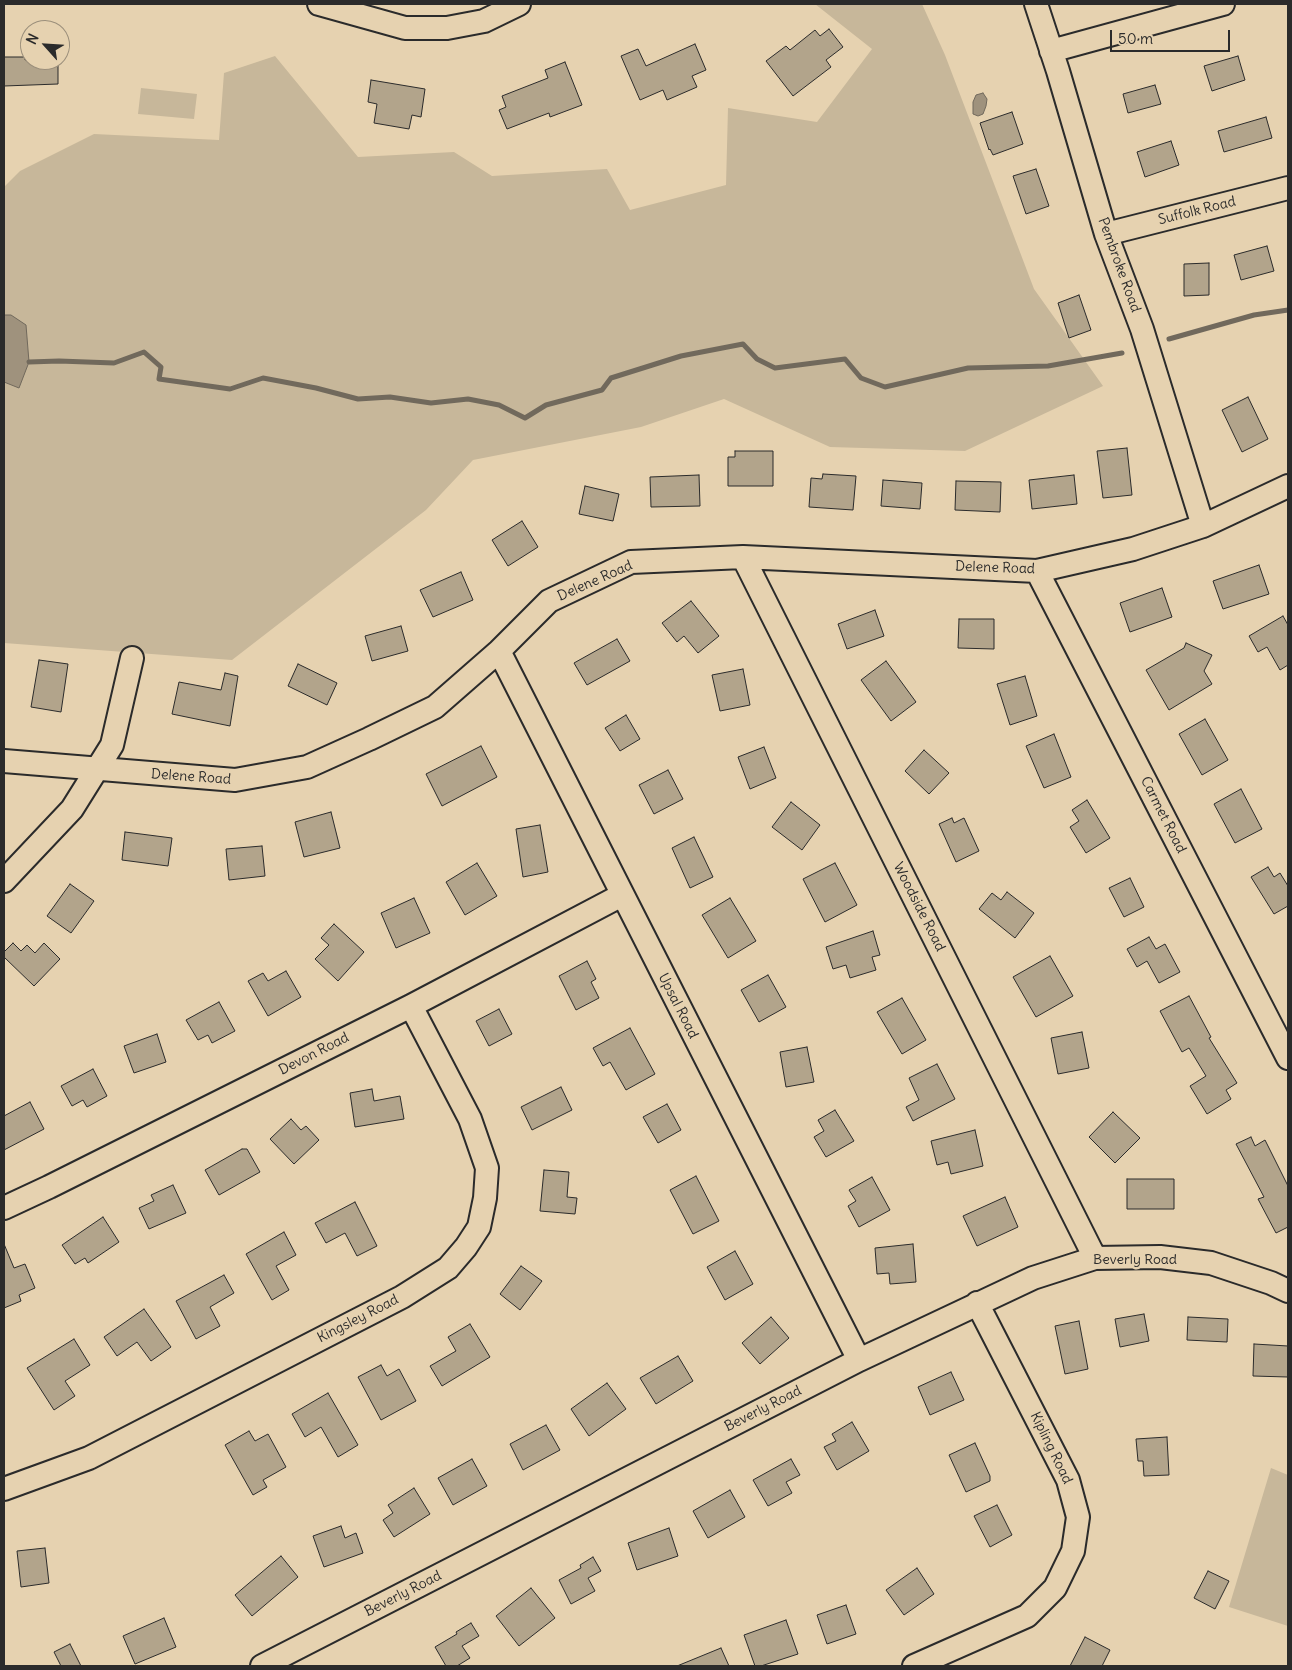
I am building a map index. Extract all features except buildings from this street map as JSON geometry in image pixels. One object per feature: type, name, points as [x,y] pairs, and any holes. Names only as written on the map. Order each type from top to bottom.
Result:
[{"type":"street","points":[[319,4],[405,28],[447,28],[484,21],[519,4]]},
{"type":"street","name":"Pembroke Road","points":[[1036,4],[1106,234],[1142,329],[1203,526]]},
{"type":"street","points":[[1051,52],[1223,4]]},
{"type":"street","name":"Suffolk Road","points":[[1106,234],[1288,188]]},
{"type":"street","name":"Delene Road","points":[[4,761],[235,780],[307,767],[435,707],[499,651],[549,601],[631,562],[743,557],[1037,571],[1133,549],[1203,526],[1285,494]]},
{"type":"street","name":"Woodside Road","points":[[743,557],[1095,1258]]},
{"type":"street","name":"Carmet Road","points":[[1037,571],[1288,1058]]},
{"type":"street","name":"Upsal Road","points":[[499,651],[859,1360]]},
{"type":"street","points":[[4,881],[72,809],[112,745],[132,658]]},
{"type":"street","name":"Devon Road","points":[[4,1208],[411,1006],[622,895]]},
{"type":"street","name":"Kingsley Road","points":[[4,1489],[89,1458],[402,1297],[448,1268],[466,1247],[478,1227],[485,1198],[487,1168],[470,1119],[411,1006]]},
{"type":"street","name":"Beverly Road","points":[[262,1666],[859,1360],[1033,1278],[1095,1258],[1160,1257],[1211,1263],[1271,1283],[1288,1291]]},
{"type":"street","name":"Kipling Road","points":[[914,1666],[1027,1616],[1056,1588],[1073,1551],[1078,1517],[1068,1480],[977,1304]]},
{"type":"shaded area","points":[[815,4],[922,4],[945,55],[1034,289],[1103,386],[965,451],[830,447],[724,399],[641,427],[473,460],[426,510],[232,660],[4,643],[4,187],[20,171],[94,134],[219,140],[224,73],[275,56],[358,157],[454,152],[492,176],[607,169],[630,210],[726,185],[728,108],[817,122],[872,49]]},
{"type":"shaded area","points":[[141,88],[197,94],[194,119],[138,114]]},
{"type":"shaded area","points":[[983,93],[987,99],[986,106],[983,114],[978,116],[973,114],[973,102],[976,95]]},
{"type":"shaded area","points":[[4,315],[11,315],[26,325],[29,362],[19,388],[4,382]]},
{"type":"shaded area","points":[[1271,1468],[1288,1475],[1288,1626],[1229,1607]]},
{"type":"waterway","points":[[1169,339],[1254,315],[1288,310]]},
{"type":"waterway","points":[[29,362],[114,363],[144,352],[161,367],[159,379],[230,389],[263,378],[316,388],[358,399],[390,397],[431,403],[468,399],[499,405],[525,418],[546,405],[602,390],[611,378],[681,356],[743,344],[757,359],[775,368],[845,359],[861,378],[885,387],[968,368],[1048,366],[1122,353]]}]
